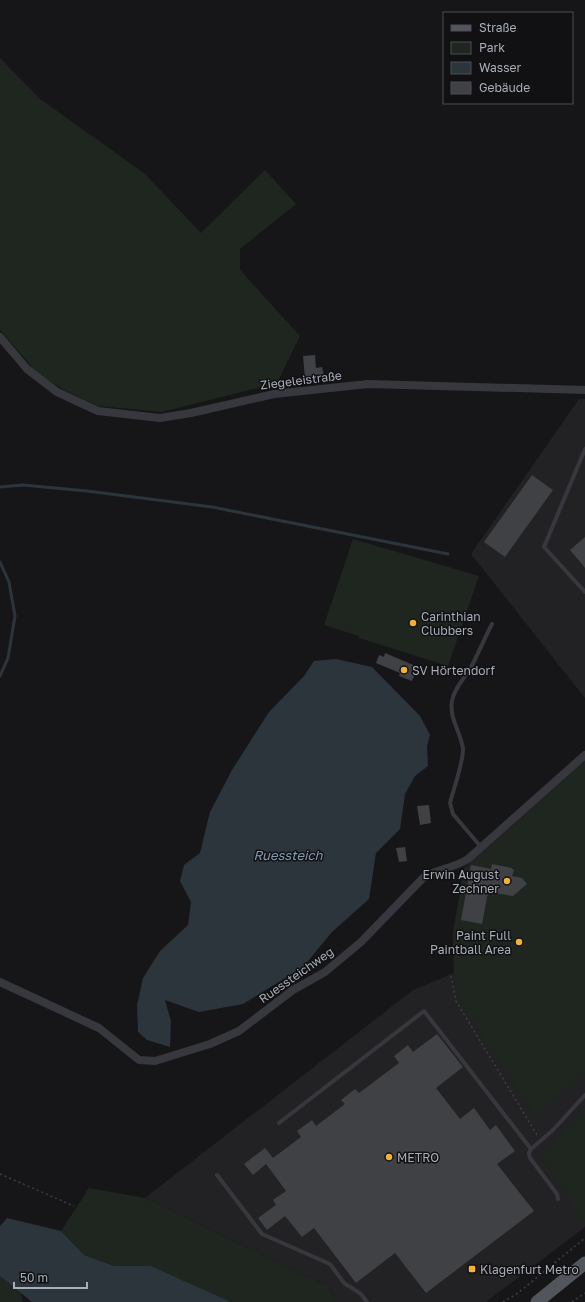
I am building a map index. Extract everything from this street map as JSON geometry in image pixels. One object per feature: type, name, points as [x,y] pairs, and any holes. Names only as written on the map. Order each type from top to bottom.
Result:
[{"type":"main road","points":[[537,1302],[585,1263]]},
{"type":"street","name":"Ziegeleistraße","points":[[0,337],[27,369],[56,392],[98,411],[160,418],[191,413],[274,394],[368,384],[585,390]]},
{"type":"street","name":"Ruessteichweg","points":[[0,982],[99,1028],[139,1060],[155,1061],[210,1044],[239,1031],[293,990],[325,972],[361,942],[424,877],[462,863],[585,755]]},
{"type":"lane","points":[[585,449],[544,546],[585,592]]},
{"type":"lane","points":[[482,847],[453,814],[451,809],[450,803],[462,760],[463,751],[451,709],[455,690],[470,668],[492,624]]},
{"type":"lane","points":[[279,1122],[424,1011],[531,1149]]},
{"type":"lane","points":[[558,1199],[557,1194],[530,1158],[529,1153],[531,1149],[541,1142],[553,1130],[585,1095]]},
{"type":"lane","points":[[217,1175],[262,1234],[330,1264],[344,1283],[361,1294],[367,1302]]},
{"type":"path","points":[[451,976],[456,1001],[541,1142]]},
{"type":"path","points":[[0,1174],[74,1206]]},
{"type":"path","points":[[503,1302],[524,1288],[585,1238]]},
{"type":"path","points":[[572,1302],[585,1293]]},
{"type":"shaded area","points":[[579,399],[585,399],[585,698],[471,554]]},
{"type":"shaded area","points":[[585,759],[585,1227],[486,1302],[337,1302],[328,1286],[145,1198],[413,990],[454,973],[453,932],[464,868]]},
{"type":"green space","points":[[0,58],[40,99],[144,173],[201,233],[265,170],[296,204],[240,249],[240,270],[300,336],[277,383],[162,412],[98,406],[64,390],[38,374],[0,330]]},
{"type":"green space","name":"Carinthian Clubbers","points":[[353,539],[479,576],[448,666],[359,638],[359,636],[324,625]]},
{"type":"green space","name":"Paint Full Paintball Area","points":[[585,762],[585,1072],[536,1117],[461,1002],[455,984],[453,932],[465,869]]},
{"type":"green space","points":[[585,1106],[585,1223],[541,1158]]},
{"type":"green space","points":[[89,1188],[145,1198],[328,1286],[337,1302],[231,1302],[151,1266],[114,1266],[84,1255],[61,1231]]},
{"type":"green space","points":[[0,1276],[21,1293],[23,1302],[0,1302]]},
{"type":"water","name":"Ruessteich","points":[[336,659],[372,667],[420,716],[430,735],[427,746],[428,766],[415,776],[405,794],[400,829],[376,853],[369,899],[332,932],[303,967],[243,1004],[199,1012],[165,1000],[171,1021],[170,1047],[147,1040],[138,1032],[137,1005],[143,978],[160,951],[188,925],[191,902],[180,881],[184,865],[200,853],[210,812],[232,770],[269,712],[304,676],[314,661]]},
{"type":"water","points":[[7,1218],[61,1231],[84,1255],[114,1266],[151,1266],[231,1302],[32,1302],[0,1276],[0,1226]]},
{"type":"building","points":[[315,355],[316,368],[322,367],[324,376],[305,378],[303,356]]},
{"type":"building","points":[[532,475],[553,490],[505,557],[484,542]]},
{"type":"building","points":[[585,537],[585,568],[570,550]]},
{"type":"building","name":"SV Hörtendorf","points":[[385,653],[418,667],[412,681],[399,676],[400,673],[376,663],[379,655],[384,657]]},
{"type":"building","points":[[429,805],[431,823],[420,825],[417,806]]},
{"type":"building","points":[[405,847],[407,861],[399,862],[396,848]]},
{"type":"building","points":[[492,864],[512,868],[514,870],[512,876],[522,878],[527,884],[513,896],[488,892],[482,924],[461,920],[471,865],[491,869]]},
{"type":"building","name":"METRO","points":[[437,1034],[463,1067],[436,1088],[460,1119],[474,1108],[490,1130],[496,1125],[515,1151],[497,1164],[534,1211],[426,1293],[395,1253],[356,1283],[314,1228],[302,1237],[285,1216],[267,1230],[258,1218],[276,1205],[273,1200],[286,1191],[266,1164],[253,1175],[244,1164],[265,1148],[273,1158],[301,1137],[297,1131],[312,1120],[316,1126],[345,1104],[341,1100],[355,1089],[359,1093],[399,1063],[394,1056],[408,1045],[413,1052]]},
{"type":"waterway","points":[[0,487],[23,485],[87,491],[212,507],[448,554]]},
{"type":"waterway","points":[[0,562],[9,582],[15,616],[8,658],[0,676]]},
{"type":"place","name":"Carinthian Clubbers","points":[[413,623]]},
{"type":"place","name":"SV Hörtendorf","points":[[404,670]]},
{"type":"place","name":"Erwin August Zechner","points":[[507,881]]},
{"type":"place","name":"Paint Full Paintball Area","points":[[519,942]]},
{"type":"place","name":"METRO","points":[[389,1157]]},
{"type":"place","name":"Klagenfurt Metro","points":[[472,1269]]}]
